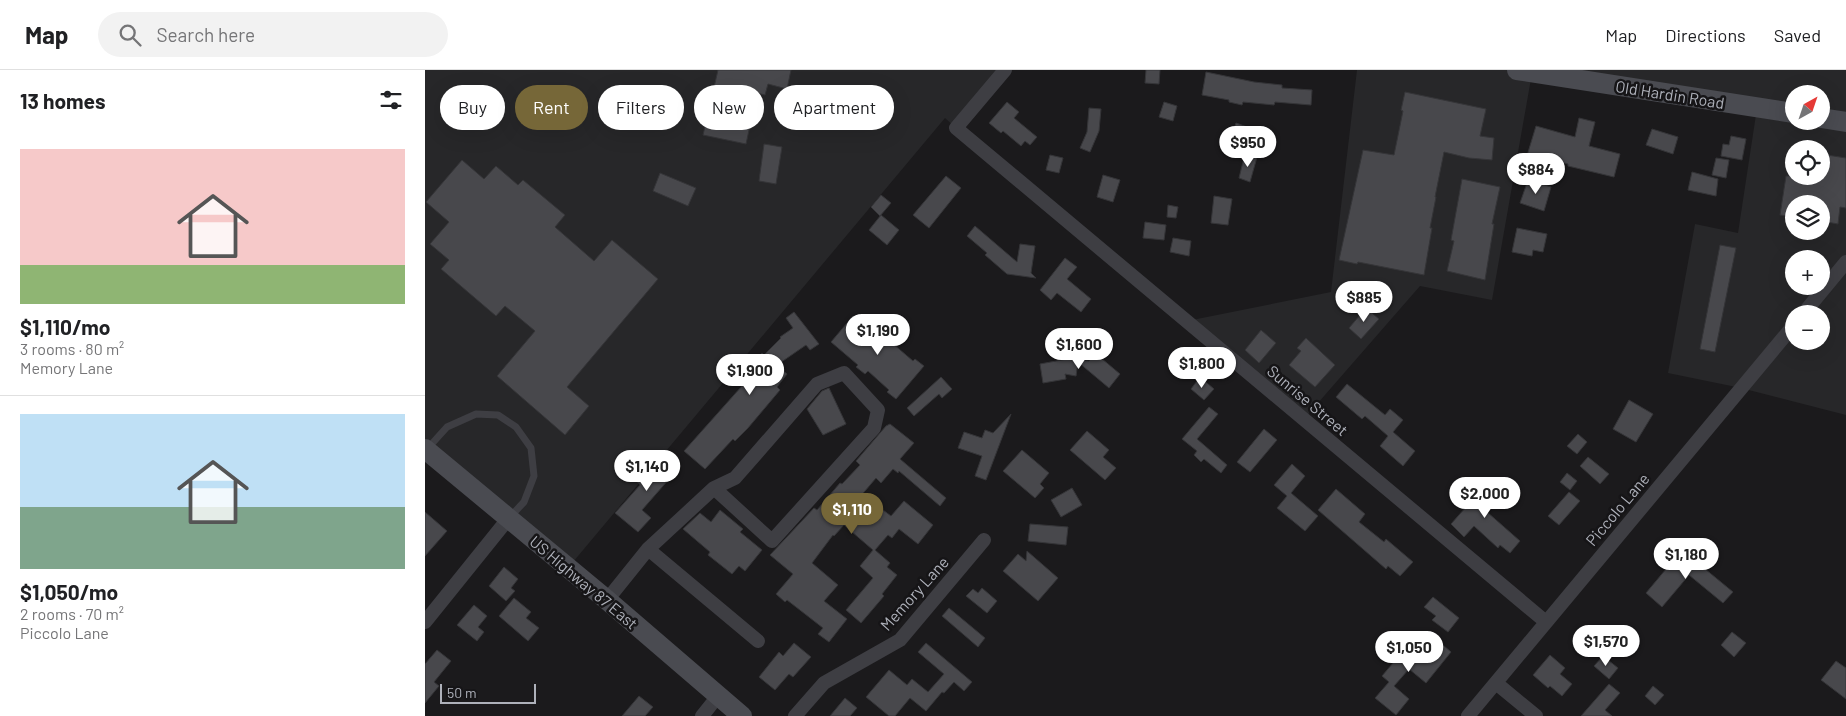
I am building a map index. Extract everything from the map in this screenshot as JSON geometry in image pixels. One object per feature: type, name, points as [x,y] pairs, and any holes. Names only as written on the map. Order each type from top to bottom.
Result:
[{"type":"street","name":"Sunrise Street","points":[[1005,70],[956,128],[1546,622]]},
{"type":"street","name":"Old Hardin Road","points":[[1517,70],[1785,112]]},
{"type":"street","points":[[1830,119],[1846,122]]},
{"type":"street","points":[[1810,305],[1846,262]]},
{"type":"street","name":"Piccolo Lane","points":[[1468,716],[1785,336]]},
{"type":"street","points":[[607,600],[648,549],[714,488],[735,478],[817,384],[844,373],[878,410],[874,428],[772,541],[714,488]]},
{"type":"street","name":"US Highway 87 East","points":[[425,450],[607,600],[742,716]]},
{"type":"street","points":[[425,622],[508,519]]},
{"type":"street","name":"Memory Lane","points":[[795,716],[824,683],[900,640],[983,540]]},
{"type":"street","points":[[648,549],[758,641]]},
{"type":"street","points":[[1496,683],[1535,716]]},
{"type":"street","points":[[702,716],[718,696]]},
{"type":"lane","points":[[425,450],[447,427],[476,414],[498,414],[516,427],[531,448],[533,476],[524,502],[508,519]]},
{"type":"shaded area","points":[[425,70],[1005,70],[956,128],[945,118],[568,568],[425,449]]},
{"type":"shaded area","points":[[1357,70],[1846,70],[1846,415],[1741,388],[1668,373],[1695,224],[1738,233],[1757,108],[1532,73],[1492,300],[1420,286],[1304,419],[1187,321],[1331,292]]},
{"type":"building","points":[[718,70],[791,70],[788,85],[768,84],[765,95],[764,85],[715,85]]},
{"type":"building","points":[[1146,70],[1160,70],[1159,84],[1145,83]]},
{"type":"building","points":[[1206,72],[1254,82],[1282,85],[1282,88],[1312,90],[1311,105],[1275,102],[1274,105],[1243,102],[1242,105],[1229,102],[1229,100],[1202,95]]},
{"type":"building","points":[[1405,92],[1486,109],[1480,136],[1494,138],[1492,160],[1469,158],[1444,152],[1435,197],[1424,275],[1339,260],[1363,150],[1394,155]]},
{"type":"building","points":[[1007,102],[1019,112],[1014,118],[1037,137],[1030,145],[1025,141],[1021,146],[1003,131],[1001,133],[989,123]]},
{"type":"building","points":[[1164,102],[1177,106],[1173,121],[1159,117]]},
{"type":"building","points":[[1089,108],[1101,109],[1099,131],[1090,152],[1080,148],[1087,132]]},
{"type":"building","points":[[1579,118],[1595,122],[1589,146],[1620,154],[1614,177],[1547,159],[1545,164],[1526,159],[1536,126],[1575,137]]},
{"type":"building","points":[[1236,123],[1250,128],[1243,149],[1229,144]]},
{"type":"building","points":[[1652,129],[1678,137],[1673,154],[1646,145]]},
{"type":"building","points":[[704,130],[749,130],[746,144],[703,135]]},
{"type":"building","points":[[1731,136],[1746,139],[1742,160],[1721,156],[1723,144],[1729,145]]},
{"type":"building","points":[[764,144],[782,147],[776,184],[759,181]]},
{"type":"building","points":[[1245,154],[1257,157],[1250,182],[1239,178]]},
{"type":"building","points":[[1050,155],[1063,158],[1059,173],[1046,170]]},
{"type":"building","points":[[1830,155],[1846,158],[1846,208],[1840,207],[1838,224],[1830,223],[1830,195],[1785,195],[1785,216],[1780,215],[1785,182],[1785,185],[1830,185]]},
{"type":"building","points":[[1716,158],[1729,160],[1726,178],[1712,175]]},
{"type":"building","points":[[462,160],[484,179],[496,166],[518,185],[523,180],[565,215],[555,227],[594,261],[612,240],[658,279],[567,387],[589,406],[565,435],[497,376],[535,331],[505,306],[496,316],[441,269],[449,260],[430,244],[449,222],[426,202]]},
{"type":"building","points":[[1692,172],[1718,179],[1716,196],[1688,190]]},
{"type":"building","points":[[660,173],[696,188],[688,206],[653,191]]},
{"type":"building","points":[[1103,175],[1120,180],[1113,202],[1097,197]]},
{"type":"building","points":[[946,176],[961,188],[929,228],[913,215]]},
{"type":"building","points":[[1462,179],[1500,187],[1492,224],[1494,224],[1485,280],[1447,271],[1454,241],[1451,240]]},
{"type":"building","points":[[1528,180],[1551,187],[1544,211],[1520,203]]},
{"type":"building","points":[[881,195],[891,203],[880,216],[871,207]]},
{"type":"building","points":[[1214,196],[1232,199],[1228,225],[1211,223]]},
{"type":"building","points":[[1168,205],[1178,207],[1176,218],[1167,217]]},
{"type":"building","points":[[881,215],[899,230],[887,245],[869,230]]},
{"type":"building","points":[[1145,222],[1166,225],[1164,240],[1143,238]]},
{"type":"building","points":[[975,226],[1017,262],[1020,244],[1035,246],[1031,273],[1036,278],[1007,274],[967,236]]},
{"type":"building","points":[[1517,228],[1547,234],[1543,252],[1533,250],[1532,256],[1512,252]]},
{"type":"building","points":[[1173,238],[1191,241],[1189,256],[1170,252]]},
{"type":"building","points":[[1720,245],[1736,248],[1715,352],[1700,349]]},
{"type":"building","points":[[1065,258],[1077,267],[1067,279],[1091,299],[1081,312],[1057,293],[1051,300],[1040,290]]},
{"type":"building","points":[[1366,308],[1379,319],[1361,339],[1349,328]]},
{"type":"building","points":[[794,312],[819,344],[810,350],[806,345],[777,365],[787,374],[777,387],[780,390],[748,428],[735,441],[733,439],[705,469],[684,451],[750,377],[745,373],[762,353],[764,355],[780,337],[793,328],[786,318]]},
{"type":"building","points":[[853,316],[880,339],[886,331],[896,338],[892,343],[913,361],[915,359],[924,366],[896,399],[868,371],[865,374],[856,367],[858,365],[831,342]]},
{"type":"building","points":[[1261,330],[1276,343],[1259,363],[1245,350]]},
{"type":"building","points":[[1306,338],[1335,365],[1315,387],[1289,365],[1301,351],[1297,348]]},
{"type":"building","points":[[1095,353],[1120,374],[1109,388],[1078,362],[1076,376],[1065,374],[1066,379],[1043,383],[1040,364],[1067,359],[1089,361]]},
{"type":"building","points":[[941,377],[952,389],[942,398],[939,394],[914,416],[907,408]]},
{"type":"building","points":[[1200,377],[1214,389],[1204,400],[1191,389]]},
{"type":"building","points":[[1347,384],[1385,415],[1390,409],[1403,420],[1393,432],[1415,451],[1403,466],[1380,446],[1388,436],[1365,416],[1362,419],[1336,397]]},
{"type":"building","points":[[829,388],[846,424],[823,435],[807,409],[822,391]]},
{"type":"building","points":[[1629,400],[1653,414],[1636,442],[1613,429]]},
{"type":"building","points":[[1209,407],[1218,414],[1197,439],[1227,465],[1221,473],[1204,459],[1201,462],[1194,455],[1197,451],[1182,439]]},
{"type":"building","points":[[1011,414],[986,480],[975,476],[982,456],[958,448],[964,432],[982,438],[985,430],[993,433]]},
{"type":"building","points":[[890,424],[914,443],[900,459],[946,498],[940,506],[899,471],[898,473],[893,469],[881,483],[876,478],[859,498],[875,511],[879,507],[891,516],[904,501],[933,525],[918,544],[899,529],[892,538],[888,535],[875,550],[890,563],[887,567],[897,575],[882,594],[884,596],[861,623],[846,610],[873,578],[860,566],[873,550],[844,525],[833,535],[812,563],[838,585],[824,601],[847,619],[829,642],[818,634],[823,628],[787,600],[785,602],[776,594],[793,574],[770,555],[814,508],[817,510],[840,483],[842,484],[860,465],[856,461],[886,426]]},
{"type":"building","points":[[1264,429],[1277,440],[1250,472],[1237,462]]},
{"type":"building","points":[[1087,431],[1109,450],[1103,457],[1116,468],[1105,480],[1070,450]]},
{"type":"building","points":[[1578,434],[1587,442],[1577,454],[1567,446]]},
{"type":"building","points":[[1022,450],[1049,473],[1040,484],[1044,488],[1035,498],[1003,471]]},
{"type":"building","points":[[674,456],[677,470],[642,510],[651,518],[638,532],[615,513],[640,485],[637,482],[656,460]]},
{"type":"building","points":[[1588,457],[1609,474],[1600,484],[1580,466]]},
{"type":"building","points":[[1292,464],[1305,476],[1291,493],[1318,516],[1305,531],[1277,508],[1287,496],[1274,485]]},
{"type":"building","points":[[1567,473],[1577,481],[1570,490],[1560,482]]},
{"type":"building","points":[[1489,481],[1503,493],[1487,512],[1520,541],[1510,553],[1500,545],[1498,548],[1474,526],[1464,537],[1451,524]]},
{"type":"building","points":[[1072,488],[1082,505],[1061,517],[1051,500]]},
{"type":"building","points":[[1336,489],[1365,514],[1359,522],[1384,542],[1386,539],[1413,562],[1400,576],[1388,566],[1386,569],[1318,510]]},
{"type":"building","points":[[1569,492],[1580,501],[1559,525],[1548,516]]},
{"type":"building","points":[[720,510],[743,529],[740,532],[762,550],[745,571],[739,566],[732,574],[708,555],[710,552],[683,529],[700,513],[711,522]]},
{"type":"building","points":[[425,512],[447,531],[425,556]]},
{"type":"building","points":[[1030,524],[1068,527],[1066,545],[1028,541]]},
{"type":"building","points":[[1682,550],[1733,592],[1723,603],[1689,575],[1662,607],[1646,593]]},
{"type":"building","points":[[1027,551],[1058,578],[1038,601],[1003,571],[1018,554],[1026,561]]},
{"type":"building","points":[[504,567],[518,579],[511,588],[515,591],[506,601],[489,586]]},
{"type":"building","points":[[982,588],[997,601],[987,613],[966,596],[973,589],[978,593]]},
{"type":"building","points":[[1433,597],[1459,618],[1448,632],[1432,620],[1436,616],[1424,607]]},
{"type":"building","points":[[514,598],[531,612],[526,618],[539,628],[528,641],[499,616]]},
{"type":"building","points":[[474,605],[487,616],[478,627],[484,632],[477,641],[457,625]]},
{"type":"building","points":[[949,608],[985,638],[978,647],[942,616]]},
{"type":"building","points":[[1732,632],[1746,643],[1734,657],[1721,645]]},
{"type":"building","points":[[794,643],[811,657],[793,677],[789,674],[775,690],[759,677],[779,652],[783,656]]},
{"type":"building","points":[[926,643],[972,682],[964,691],[954,682],[944,693],[942,692],[926,711],[910,698],[895,716],[889,716],[866,697],[889,670],[907,685],[912,679],[928,692],[944,674],[918,652]]},
{"type":"building","points":[[1399,645],[1416,659],[1428,645],[1437,652],[1443,645],[1451,652],[1426,683],[1409,669],[1394,686],[1409,699],[1396,715],[1375,698],[1389,682],[1382,676],[1393,663],[1388,659]]},
{"type":"building","points":[[437,650],[451,661],[434,682],[439,686],[425,703],[425,664]]},
{"type":"building","points":[[1550,655],[1565,668],[1560,674],[1572,684],[1562,696],[1550,686],[1548,688],[1533,675]]},
{"type":"building","points":[[1603,656],[1618,668],[1609,679],[1594,666]]},
{"type":"building","points":[[1836,661],[1846,668],[1846,699],[1821,680]]},
{"type":"building","points":[[1609,684],[1620,693],[1605,710],[1612,716],[1581,716]]},
{"type":"building","points":[[1653,686],[1664,695],[1655,705],[1645,696]]},
{"type":"building","points":[[639,696],[653,707],[645,716],[622,716]]},
{"type":"building","points":[[845,698],[857,708],[850,716],[830,716]]}]
